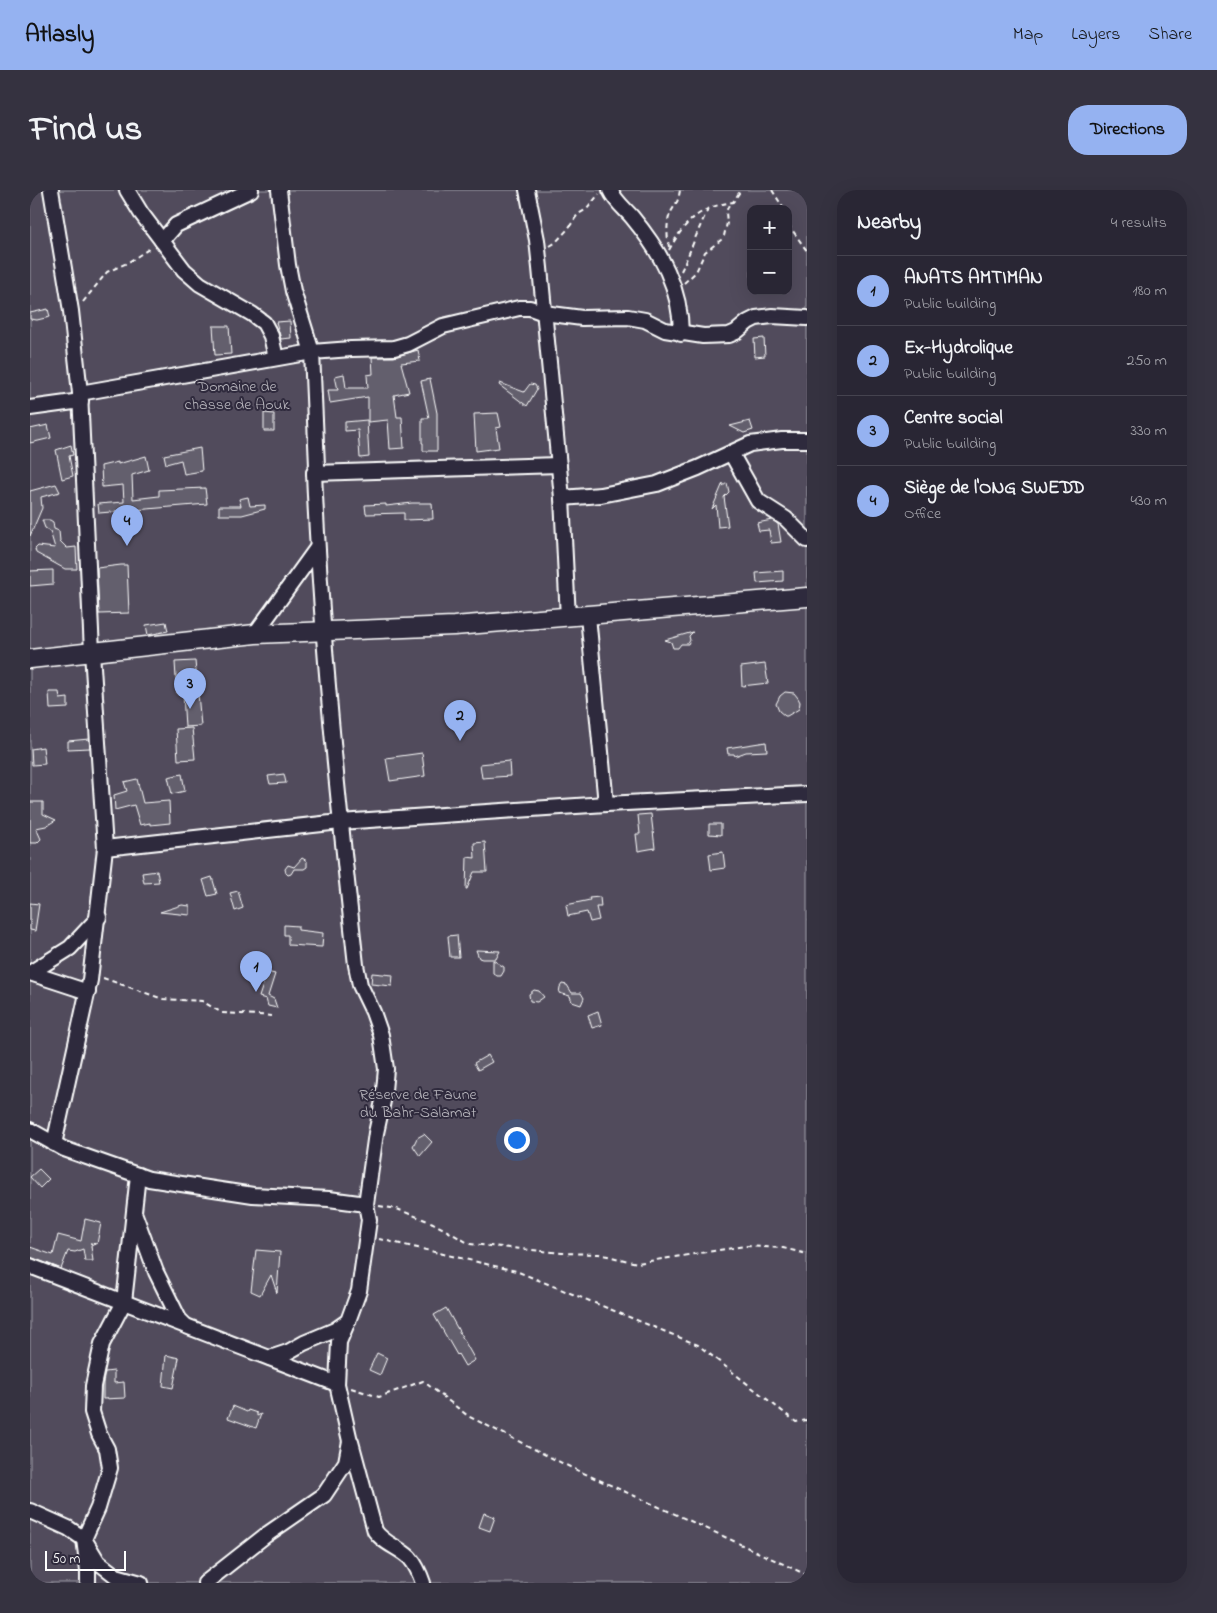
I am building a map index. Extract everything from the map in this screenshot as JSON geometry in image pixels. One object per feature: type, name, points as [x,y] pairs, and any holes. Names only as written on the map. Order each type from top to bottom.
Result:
[{"type":"main road","points":[[30,659],[255,634],[454,626],[807,597]]},
{"type":"street","points":[[50,190],[71,311],[80,397],[92,652],[105,848],[88,992],[54,1144]]},
{"type":"street","points":[[127,190],[141,213],[184,270],[200,284],[252,314],[264,324],[271,336],[276,358]]},
{"type":"street","points":[[162,241],[176,225],[251,190]]},
{"type":"street","points":[[279,190],[293,291],[312,352],[317,466],[314,473],[317,548],[340,822],[356,965],[360,986],[374,1012],[381,1035],[386,1069],[383,1101],[376,1133],[366,1204],[367,1235],[359,1291],[339,1342],[337,1384],[374,1531],[380,1538],[409,1558],[418,1570],[423,1583]]},
{"type":"street","points":[[527,190],[537,240],[559,465],[568,618]]},
{"type":"street","points":[[610,190],[664,263],[674,287],[681,313],[681,334]]},
{"type":"street","points":[[30,408],[312,352],[394,348],[408,344],[444,326],[519,308],[530,308],[544,313],[582,318],[628,317],[645,320],[665,330],[703,336],[729,335],[756,318],[772,316],[807,318]]},
{"type":"street","points":[[562,498],[601,494],[657,484],[750,444],[782,440],[807,440]]},
{"type":"street","points":[[731,453],[758,501],[786,519],[807,540]]},
{"type":"street","points":[[314,473],[559,465]]},
{"type":"street","points":[[255,634],[317,548]]},
{"type":"street","points":[[588,616],[606,804]]},
{"type":"street","points":[[105,848],[340,822],[606,804],[807,794]]},
{"type":"street","points":[[30,973],[70,948],[98,917]]},
{"type":"street","points":[[30,973],[88,992]]},
{"type":"street","points":[[30,1130],[64,1149],[149,1179],[253,1195],[329,1199],[366,1204]]},
{"type":"street","points":[[88,1583],[84,1539],[98,1508],[110,1468],[107,1449],[99,1434],[92,1412],[93,1386],[102,1344],[124,1302],[138,1175]]},
{"type":"street","points":[[133,1212],[156,1272],[180,1319],[186,1326]]},
{"type":"street","points":[[30,1266],[337,1384]]},
{"type":"street","points":[[270,1358],[288,1352],[335,1330],[348,1321]]},
{"type":"street","points":[[205,1583],[266,1535],[324,1495],[346,1462],[350,1441]]},
{"type":"street","points":[[30,1511],[68,1528],[84,1539],[98,1562],[116,1576],[141,1583]]},
{"type":"path","points":[[540,268],[549,257],[548,251],[551,245],[568,229],[578,214],[587,209],[602,190]]},
{"type":"path","points":[[669,250],[667,236],[670,213],[678,202],[680,190]]},
{"type":"path","points":[[664,263],[676,237],[697,214],[710,207],[732,202],[741,190]]},
{"type":"path","points":[[772,190],[781,205]]},
{"type":"path","points":[[674,287],[696,272],[705,252],[724,236],[727,223],[726,212],[730,202]]},
{"type":"path","points":[[674,287],[685,264],[686,257],[694,245],[702,221],[710,207]]},
{"type":"path","points":[[792,230],[807,251]]},
{"type":"path","points":[[71,311],[88,297],[107,272],[162,241]]},
{"type":"path","points":[[91,974],[163,999],[202,1001],[222,1013],[274,1016]]},
{"type":"path","points":[[366,1204],[397,1209],[433,1223],[470,1244],[562,1253],[599,1254],[637,1263],[745,1246],[783,1248],[807,1254]]},
{"type":"path","points":[[367,1235],[381,1240],[516,1271],[698,1345],[796,1422],[807,1420]]},
{"type":"path","points":[[337,1384],[379,1397],[423,1381],[468,1416],[570,1468],[686,1518],[807,1574]]},
{"type":"green space","name":"Réserve de Faune du Bahr-Salamat","points":[[30,190],[807,190],[807,1583],[30,1583]]},
{"type":"building","points":[[48,309],[50,317],[37,320],[30,319],[30,313]]},
{"type":"building","points":[[290,321],[291,338],[281,339],[276,322]]},
{"type":"building","points":[[213,326],[229,326],[231,354],[215,355]]},
{"type":"building","points":[[764,338],[765,356],[755,357],[754,339]]},
{"type":"building","points":[[418,350],[420,361],[401,363],[409,392],[394,395],[397,417],[402,417],[404,448],[390,449],[388,420],[368,422],[368,397],[330,403],[328,390],[338,390],[335,376],[344,374],[346,388],[368,388],[367,375],[373,374],[372,357],[394,357]]},
{"type":"building","points":[[430,379],[437,413],[437,451],[423,451],[422,418],[429,418],[421,381]]},
{"type":"building","points":[[500,383],[524,392],[530,384],[535,385],[537,389],[527,406],[499,385]]},
{"type":"building","points":[[264,413],[274,414],[274,431],[264,431]]},
{"type":"building","points":[[498,413],[501,427],[496,428],[499,448],[476,451],[474,414]]},
{"type":"building","points":[[367,420],[369,457],[360,458],[358,430],[345,431],[345,422]]},
{"type":"building","points":[[750,421],[753,430],[744,433],[730,426]]},
{"type":"building","points":[[48,425],[51,438],[30,443],[30,429]]},
{"type":"building","points":[[71,445],[73,455],[69,456],[73,476],[62,479],[56,450]]},
{"type":"building","points":[[200,448],[202,471],[184,474],[181,460],[166,464],[164,455]]},
{"type":"building","points":[[146,456],[149,470],[132,475],[133,499],[159,496],[159,490],[205,488],[207,504],[99,513],[98,504],[124,502],[123,485],[102,487],[101,466],[118,462],[118,464]]},
{"type":"building","points":[[723,483],[723,486],[727,483],[729,492],[724,497],[728,526],[718,527],[716,505],[712,509]]},
{"type":"building","points":[[56,484],[60,492],[41,497],[42,508],[30,536],[30,491]]},
{"type":"building","points":[[248,497],[250,506],[265,505],[265,509],[242,515],[219,515],[219,506],[241,506],[239,499]]},
{"type":"building","points":[[432,503],[433,519],[404,520],[404,513],[366,514],[365,505],[386,504],[386,506]]},
{"type":"building","points":[[42,520],[53,522],[54,529],[59,531],[60,541],[67,548],[76,547],[77,569],[65,569],[36,553],[35,549],[38,546],[55,548],[50,531],[45,528]]},
{"type":"building","points":[[772,520],[778,524],[781,542],[771,543],[769,530],[759,531],[757,523]]},
{"type":"building","points":[[127,565],[129,613],[99,614],[97,568]]},
{"type":"building","points":[[53,570],[53,584],[30,586],[30,571]]},
{"type":"building","points":[[783,571],[783,581],[757,583],[756,573]]},
{"type":"building","points":[[166,622],[168,631],[148,635],[146,625]]},
{"type":"building","points":[[693,632],[689,636],[688,644],[681,644],[678,648],[673,648],[671,642],[665,640]]},
{"type":"building","points":[[195,661],[201,726],[185,727],[183,694],[177,694],[175,662]]},
{"type":"building","points":[[765,664],[768,683],[742,686],[741,667]]},
{"type":"building","points":[[49,692],[59,692],[60,699],[68,698],[68,708],[50,709]]},
{"type":"building","points":[[785,692],[794,693],[800,702],[799,709],[787,716],[779,711],[776,704],[780,696]]},
{"type":"building","points":[[192,728],[195,759],[178,760],[176,729]]},
{"type":"building","points":[[89,739],[90,748],[68,749],[68,741]]},
{"type":"building","points":[[766,742],[767,751],[746,752],[735,756],[734,754],[728,754],[727,748]]},
{"type":"building","points":[[43,747],[45,764],[32,765],[31,749]]},
{"type":"building","points":[[422,753],[425,776],[390,781],[386,758]]},
{"type":"building","points":[[509,761],[510,776],[482,778],[480,764]]},
{"type":"building","points":[[182,774],[185,791],[172,794],[168,777]]},
{"type":"building","points":[[284,774],[286,783],[270,784],[268,776]]},
{"type":"building","points":[[137,779],[143,803],[169,801],[170,823],[140,825],[134,805],[115,810],[114,795],[127,791],[124,782]]},
{"type":"building","points":[[30,802],[43,802],[43,814],[56,820],[46,826],[36,828],[41,839],[37,843],[30,843]]},
{"type":"building","points":[[651,814],[655,848],[638,851],[636,834],[640,834],[638,815]]},
{"type":"building","points":[[709,824],[721,824],[721,835],[709,834]]},
{"type":"building","points":[[485,842],[487,872],[474,872],[466,889],[467,857],[475,858],[474,843]]},
{"type":"building","points":[[723,852],[725,868],[711,870],[709,854]]},
{"type":"building","points":[[302,858],[307,861],[307,867],[304,869],[294,869],[288,875],[285,869],[288,865],[294,867]]},
{"type":"building","points":[[157,871],[159,882],[144,883],[142,873]]},
{"type":"building","points":[[212,877],[217,894],[208,896],[203,880]]},
{"type":"building","points":[[238,891],[243,908],[235,911],[230,893]]},
{"type":"building","points":[[600,897],[601,907],[596,907],[599,920],[590,922],[587,912],[568,916],[566,905],[590,900],[589,898]]},
{"type":"building","points":[[30,903],[39,904],[35,931],[30,930]]},
{"type":"building","points":[[182,905],[190,906],[190,915],[160,912]]},
{"type":"building","points":[[284,925],[298,926],[298,930],[323,933],[322,947],[288,945],[288,935],[284,935]]},
{"type":"building","points":[[457,935],[459,957],[450,957],[448,936]]},
{"type":"building","points":[[476,950],[500,951],[496,959],[482,959],[479,958]]},
{"type":"building","points":[[493,960],[504,967],[501,976],[493,973]]},
{"type":"building","points":[[267,972],[275,974],[268,996],[274,999],[277,1008],[268,1006],[266,999],[259,997]]},
{"type":"building","points":[[372,973],[393,975],[392,986],[371,984]]},
{"type":"building","points":[[562,984],[567,985],[572,993],[581,993],[584,998],[581,1005],[572,1002],[570,996],[559,993]]},
{"type":"building","points":[[534,990],[539,991],[544,997],[537,1002],[530,1001],[529,994]]},
{"type":"building","points":[[598,1011],[602,1025],[592,1028],[588,1015]]},
{"type":"building","points":[[488,1055],[492,1062],[478,1070],[474,1063]]},
{"type":"building","points":[[424,1134],[432,1142],[420,1156],[413,1146],[417,1138]]},
{"type":"building","points":[[39,1169],[49,1179],[40,1188],[30,1177]]},
{"type":"building","points":[[85,1219],[101,1223],[97,1244],[90,1243],[95,1244],[91,1246],[93,1261],[85,1261],[83,1249],[75,1252],[68,1251],[61,1269],[30,1257],[30,1247],[53,1255],[58,1235],[81,1241]]},
{"type":"building","points":[[256,1250],[280,1252],[277,1293],[271,1275],[260,1295],[251,1291]]},
{"type":"building","points":[[446,1308],[475,1360],[465,1366],[434,1315]]},
{"type":"building","points":[[377,1353],[387,1358],[380,1375],[369,1370]]},
{"type":"building","points":[[166,1355],[179,1358],[173,1388],[163,1386]]},
{"type":"building","points":[[114,1371],[114,1383],[124,1382],[125,1398],[103,1399],[105,1372]]},
{"type":"building","points":[[233,1406],[247,1412],[248,1410],[257,1413],[257,1416],[261,1414],[256,1428],[228,1418]]},
{"type":"building","points":[[484,1513],[495,1517],[490,1531],[479,1527]]},
{"type":"place","name":"Siège de l'ONG SWEDD","points":[[127,546]]},
{"type":"place","name":"Centre social","points":[[190,709]]},
{"type":"place","name":"Ex-Hydrolique","points":[[460,741]]},
{"type":"place","name":"ANATS AMTIMAN","points":[[256,992]]},
{"type":"park label","name":"Domaine de chasse de Aouk","points":[[237,396]]}]
